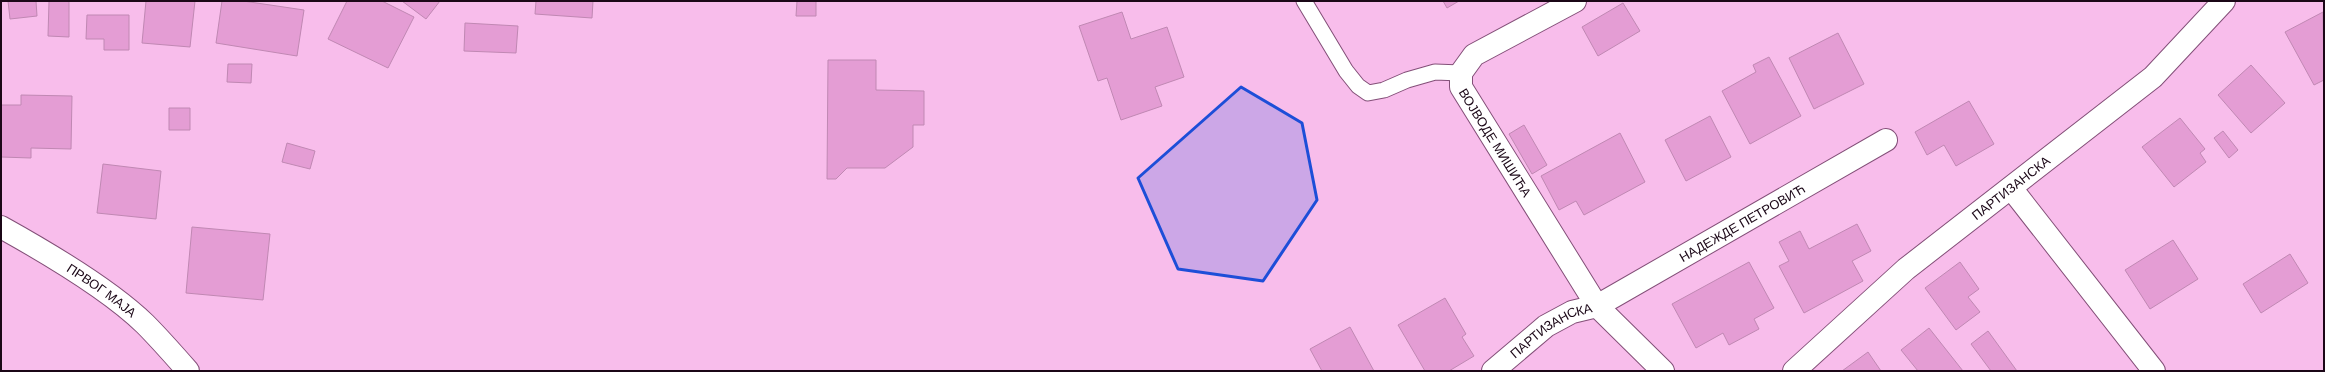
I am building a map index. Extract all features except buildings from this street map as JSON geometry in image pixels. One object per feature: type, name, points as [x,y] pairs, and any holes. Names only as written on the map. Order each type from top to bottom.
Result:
[{"type":"street","name":"ВОЈВОДЕ МИШИЋА","points":[[1575,1],[1474,56],[1461,73],[1461,87],[1465,97],[1597,306]]},
{"type":"street","name":"ПАРТИЗАНСКА","points":[[1794,371],[1906,269],[2153,77],[2224,1]]},
{"type":"street","name":"НАДЕЖДЕ ПЕТРОВИЋ","points":[[1597,306],[1886,140]]},
{"type":"street","points":[[2011,188],[2154,371]]},
{"type":"street","name":"ПРВОГ МАЈА","points":[[1,227],[39,248],[103,291],[144,323],[188,371]]},
{"type":"street","name":"ПАРТИЗАНСКА","points":[[1493,371],[1546,326],[1572,312],[1597,306],[1663,371]]},
{"type":"lane","points":[[1304,1],[1346,71],[1358,86],[1368,93],[1384,90],[1407,80],[1435,72],[1461,73]]},
{"type":"highlighted area","points":[[1241,87],[1302,123],[1317,200],[1263,281],[1178,269],[1138,178]]}]
